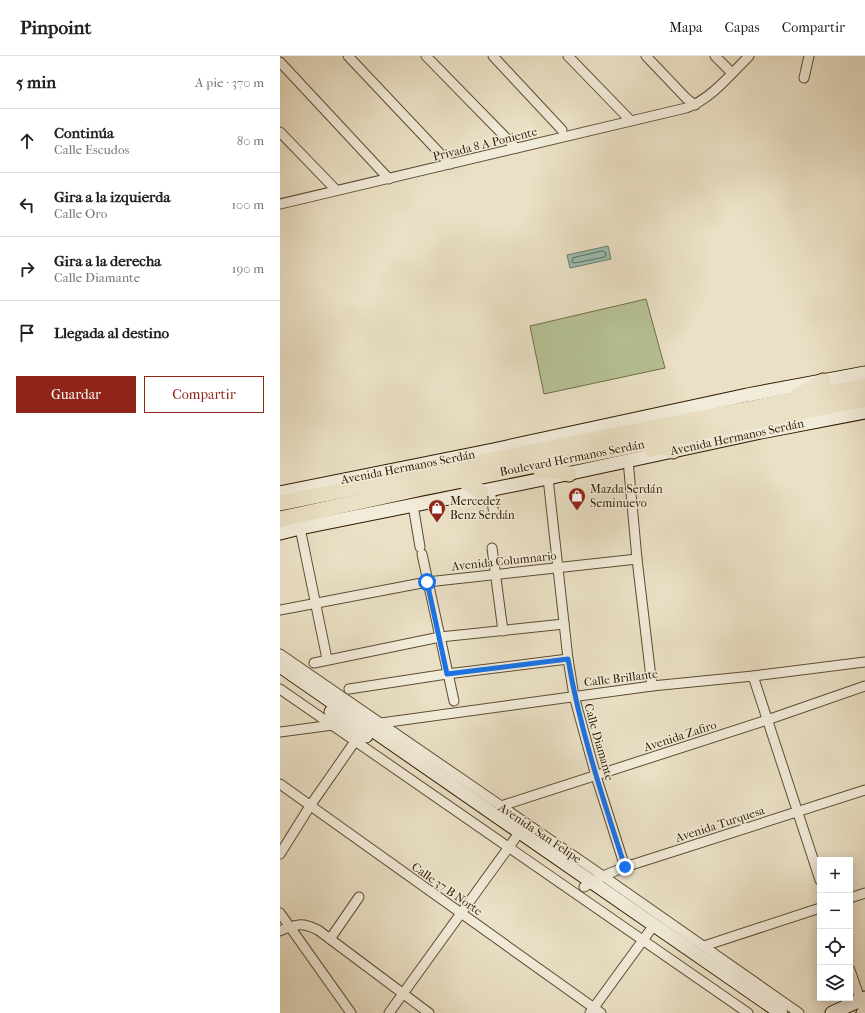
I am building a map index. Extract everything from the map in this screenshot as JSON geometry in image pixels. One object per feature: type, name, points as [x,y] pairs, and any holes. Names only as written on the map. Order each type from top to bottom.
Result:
[{"type":"main road","name":"Avenida Hermanos Serdán","points":[[280,493],[865,373]]},
{"type":"main road","points":[[788,402],[823,381]]},
{"type":"main road","name":"Boulevard Hermanos Serdán","points":[[280,503],[865,386]]},
{"type":"main road","name":"Boulevard Hermanos Serdán","points":[[280,519],[521,468],[625,454],[779,416],[865,399]]},
{"type":"main road","name":"Avenida Hermanos Serdán","points":[[673,450],[865,412]]},
{"type":"main road","points":[[761,432],[779,416]]},
{"type":"main road","points":[[280,534],[300,528],[569,474],[625,454],[626,451],[632,452],[663,447],[668,447],[673,450]]},
{"type":"main road","points":[[521,468],[530,471],[553,470],[569,474]]},
{"type":"main road","points":[[462,480],[486,491]]},
{"type":"main road","name":"Avenida San Felipe","points":[[282,672],[361,733],[514,840],[588,885],[649,933],[767,1013]]},
{"type":"main road","name":"Avenida San Felipe","points":[[649,933],[781,1013]]},
{"type":"main road","points":[[832,1013],[863,1007]]},
{"type":"street","points":[[285,56],[280,61],[390,179]]},
{"type":"street","points":[[348,56],[450,164]]},
{"type":"street","points":[[426,56],[516,148]]},
{"type":"street","points":[[493,56],[562,130]]},
{"type":"street","points":[[568,56],[630,120]]},
{"type":"street","points":[[646,56],[686,98],[695,105],[708,96],[749,56]]},
{"type":"street","points":[[715,56],[732,73]]},
{"type":"street","points":[[804,78],[809,56]]},
{"type":"street","name":"Privada 8 A Poniente","points":[[280,204],[336,190],[390,179],[695,105]]},
{"type":"street","points":[[280,132],[336,190]]},
{"type":"street","points":[[625,454],[652,686]]},
{"type":"street","name":"Calle Diamante","points":[[548,478],[568,659],[574,696],[596,776],[625,867]]},
{"type":"street","points":[[486,491],[494,514]]},
{"type":"street","points":[[413,505],[427,582],[454,701]]},
{"type":"street","points":[[300,528],[327,660]]},
{"type":"street","points":[[492,548],[503,631]]},
{"type":"street","name":"Avenida Columnario","points":[[280,610],[427,582],[637,558]]},
{"type":"street","points":[[314,663],[440,637],[564,624]]},
{"type":"street","name":"Avenida San Felipe","points":[[280,654],[799,1013]]},
{"type":"street","points":[[349,689],[447,674],[568,659]]},
{"type":"street","name":"Calle Brillante","points":[[381,723],[652,686],[752,676],[865,662]]},
{"type":"street","points":[[752,676],[817,871]]},
{"type":"street","name":"Avenida Zafiro","points":[[501,806],[767,720],[865,686]]},
{"type":"street","name":"Avenida San Felipe","points":[[280,689],[333,725],[361,733],[649,933],[748,1013]]},
{"type":"street","points":[[280,732],[333,725]]},
{"type":"street","points":[[280,854],[310,806],[361,733]]},
{"type":"street","name":"Calle 37 B Norte","points":[[280,784],[595,1011]]},
{"type":"street","name":"Avenida Turquesa","points":[[588,885],[603,876],[625,867],[865,790]]},
{"type":"street","points":[[389,1013],[514,840]]},
{"type":"street","points":[[853,897],[865,893]]},
{"type":"street","points":[[330,939],[359,897]]},
{"type":"street","points":[[704,946],[817,909]]},
{"type":"street","points":[[280,913],[351,1013]]},
{"type":"street","points":[[280,931],[298,924],[308,925],[318,930],[429,1013]]},
{"type":"street","points":[[595,1011],[649,933]]},
{"type":"street","points":[[853,979],[863,1007]]},
{"type":"green space","points":[[646,299],[665,368],[544,394],[530,326]]},
{"type":"water","points":[[608,246],[611,259],[570,268],[567,255]]},
{"type":"place","name":"Mazda Serdán Seminuevo","points":[[577,511]]},
{"type":"place","name":"Mercedez Benz Serdán","points":[[437,523]]},
{"type":"route","points":[[427,582],[447,674],[568,659],[574,696],[596,776],[625,867]]}]
